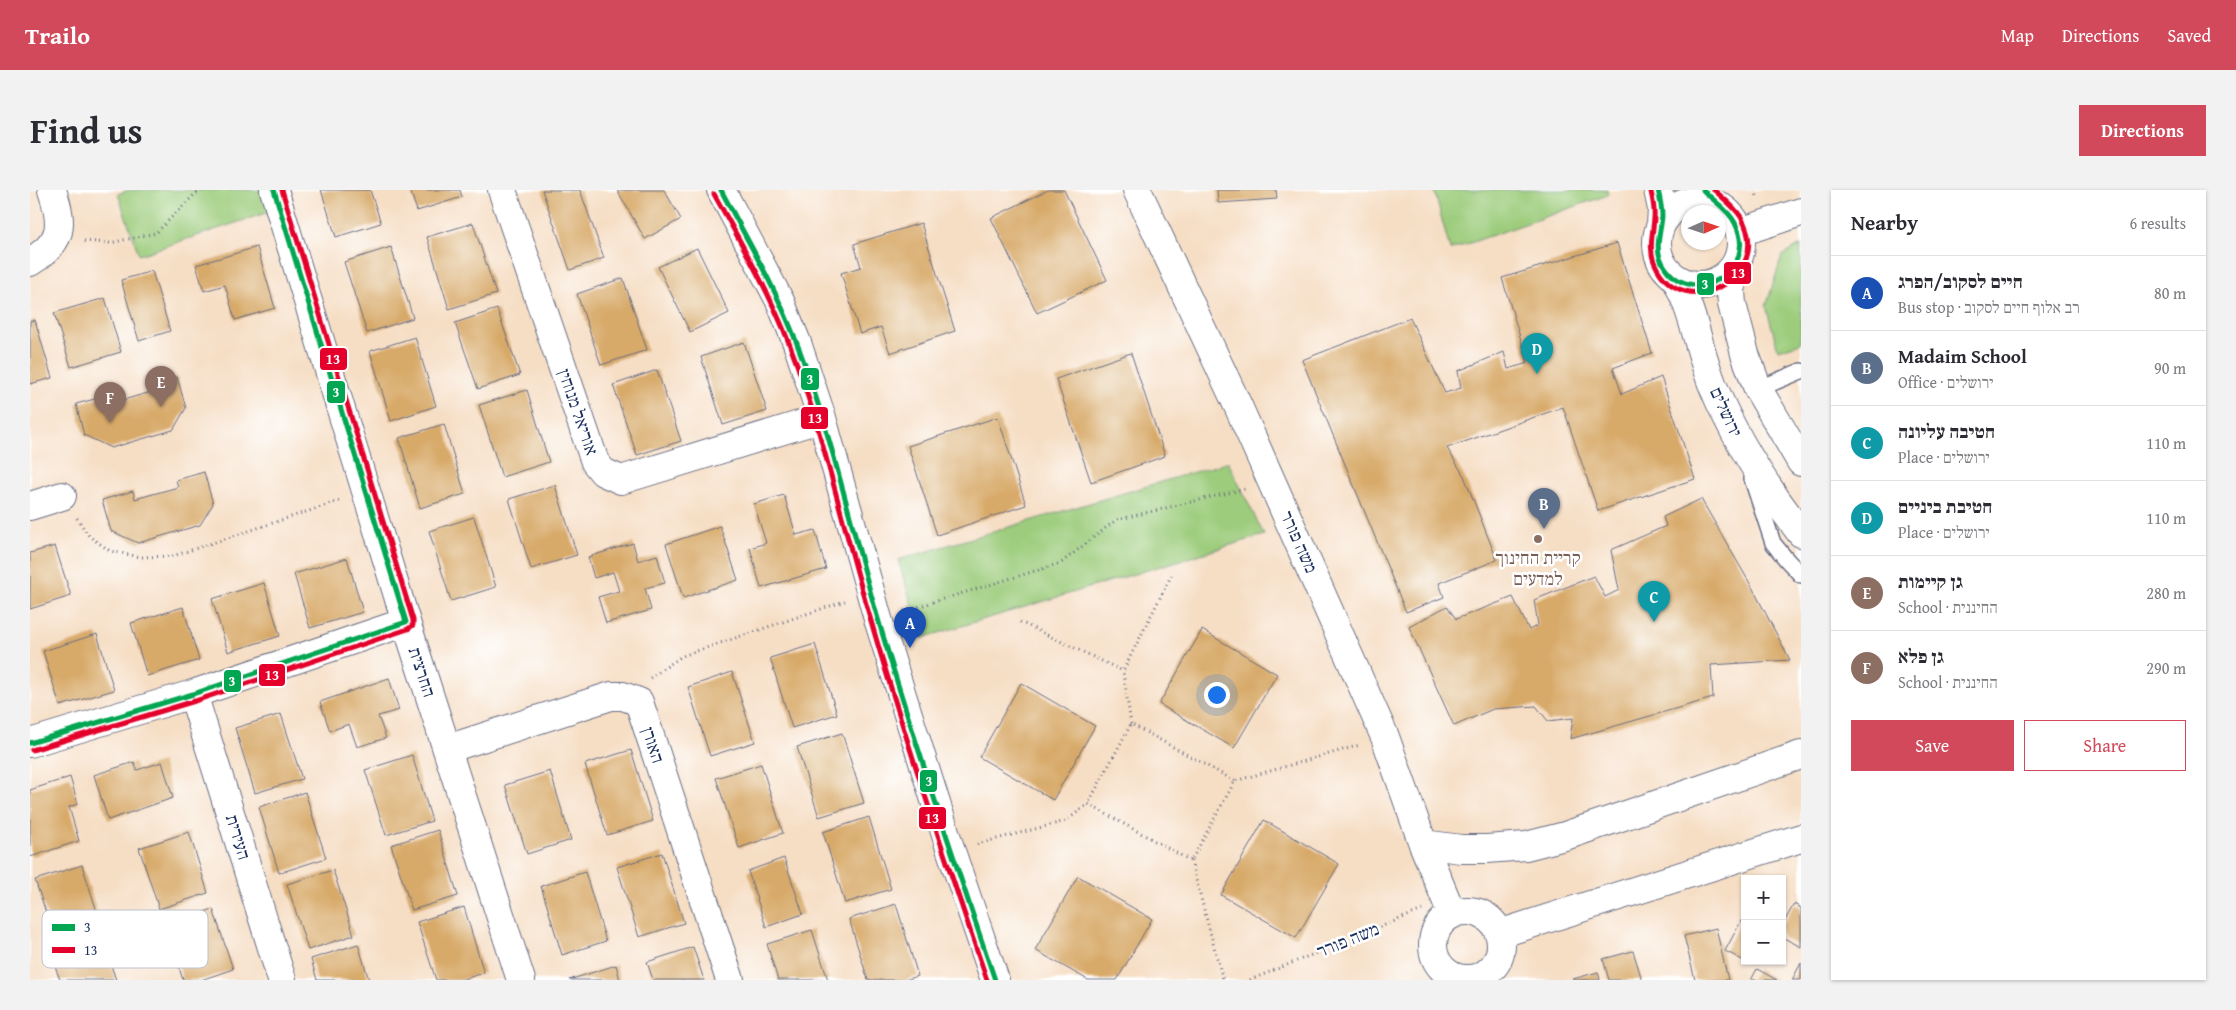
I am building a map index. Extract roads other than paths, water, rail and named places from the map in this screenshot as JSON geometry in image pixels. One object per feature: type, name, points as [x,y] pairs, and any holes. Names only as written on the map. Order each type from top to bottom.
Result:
[{"type":"street","points":[[30,262],[50,248],[56,238],[59,227],[52,190]]},
{"type":"street","name":"החרצית","points":[[274,190],[406,622],[521,980]]},
{"type":"street","name":"אוריאל מנוחין","points":[[502,190],[595,462],[603,472],[621,480],[822,418]]},
{"type":"street","points":[[721,190],[780,301],[797,343],[822,418],[878,619],[951,851],[995,980]]},
{"type":"street","name":"משה פורר","points":[[1137,190],[1272,482],[1385,737],[1449,907]]},
{"type":"street","points":[[1658,190],[1662,209],[1657,244],[1659,254],[1662,264],[1676,279],[1685,283],[1704,285],[1722,279],[1736,264]]},
{"type":"street","points":[[1703,190],[1720,205]]},
{"type":"street","points":[[1684,205],[1694,201],[1704,201],[1715,205]]},
{"type":"street","points":[[1661,224],[1675,209],[1681,206]]},
{"type":"street","points":[[1726,210],[1736,223],[1740,232],[1741,248],[1731,291],[1737,329],[1758,389],[1801,462]]},
{"type":"street","points":[[1740,232],[1801,212]]},
{"type":"street","name":"ירושלים","points":[[1676,279],[1685,295],[1714,387],[1738,438],[1768,488],[1801,533]]},
{"type":"street","points":[[30,506],[62,496]]},
{"type":"street","points":[[30,743],[193,694],[406,622]]},
{"type":"street","name":"העירית","points":[[193,694],[282,980]]},
{"type":"street","name":"האורן","points":[[447,749],[611,696],[622,696],[639,702],[730,980]]},
{"type":"street","points":[[1424,844],[1461,850],[1526,846],[1566,836],[1801,755]]},
{"type":"street","points":[[1499,934],[1801,838]]},
{"type":"street","points":[[1449,907],[1485,916],[1494,924],[1499,934],[1500,950],[1494,965],[1477,978],[1466,980],[1446,972],[1438,964],[1434,954],[1436,931],[1449,907]]},
{"type":"lane","points":[[1758,389],[1801,371]]},
{"type":"lane","points":[[1738,438],[1773,542],[1786,560],[1801,575]]},
{"type":"place","name":"חטיבת ביניים","points":[[1537,374]]},
{"type":"place","name":"גן קיימות","points":[[161,407]]},
{"type":"place","name":"גן פלא","points":[[110,423]]},
{"type":"place","name":"Madaim School","points":[[1544,529]]},
{"type":"place","name":"קריית החינוך למדעים","points":[[1538,539]]},
{"type":"place","name":"חטיבה עליונה","points":[[1654,622]]},
{"type":"place","name":"חיים לסקוב/הפרג","points":[[910,648]]}]
